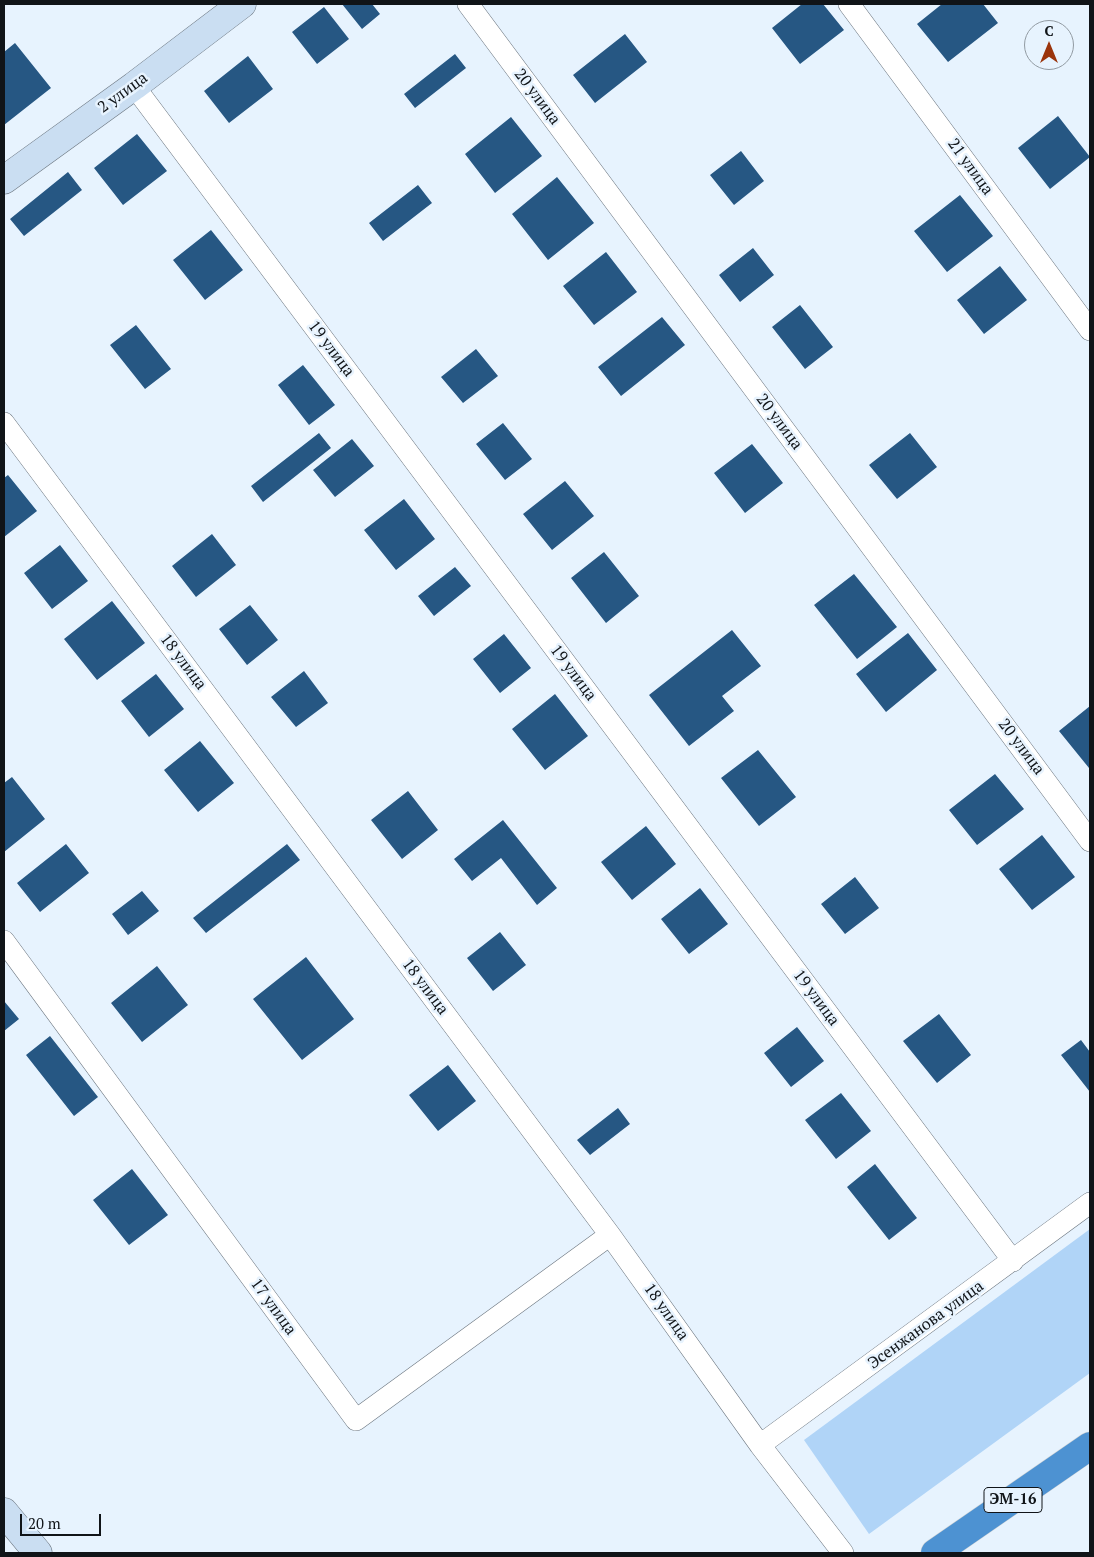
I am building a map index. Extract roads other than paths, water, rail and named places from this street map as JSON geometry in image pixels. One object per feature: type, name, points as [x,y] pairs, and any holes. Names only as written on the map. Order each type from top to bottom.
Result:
[{"type":"highway","name":"ЭМ-16","points":[[935,1553],[1090,1446]]},
{"type":"street","name":"2 улица","points":[[4,180],[134,86],[242,4]]},
{"type":"street","name":"20 улица","points":[[468,4],[1090,841]]},
{"type":"street","name":"21 улица","points":[[850,4],[1090,330]]},
{"type":"street","name":"19 улица","points":[[134,86],[1013,1261]]},
{"type":"street","name":"18 улица","points":[[4,423],[610,1235],[760,1446],[843,1553]]},
{"type":"street","name":"17 улица","points":[[4,942],[356,1420],[610,1235]]},
{"type":"street","name":"Эсенжанова улица","points":[[760,1446],[1090,1203]]},
{"type":"street","points":[[4,1512],[38,1553]]}]
